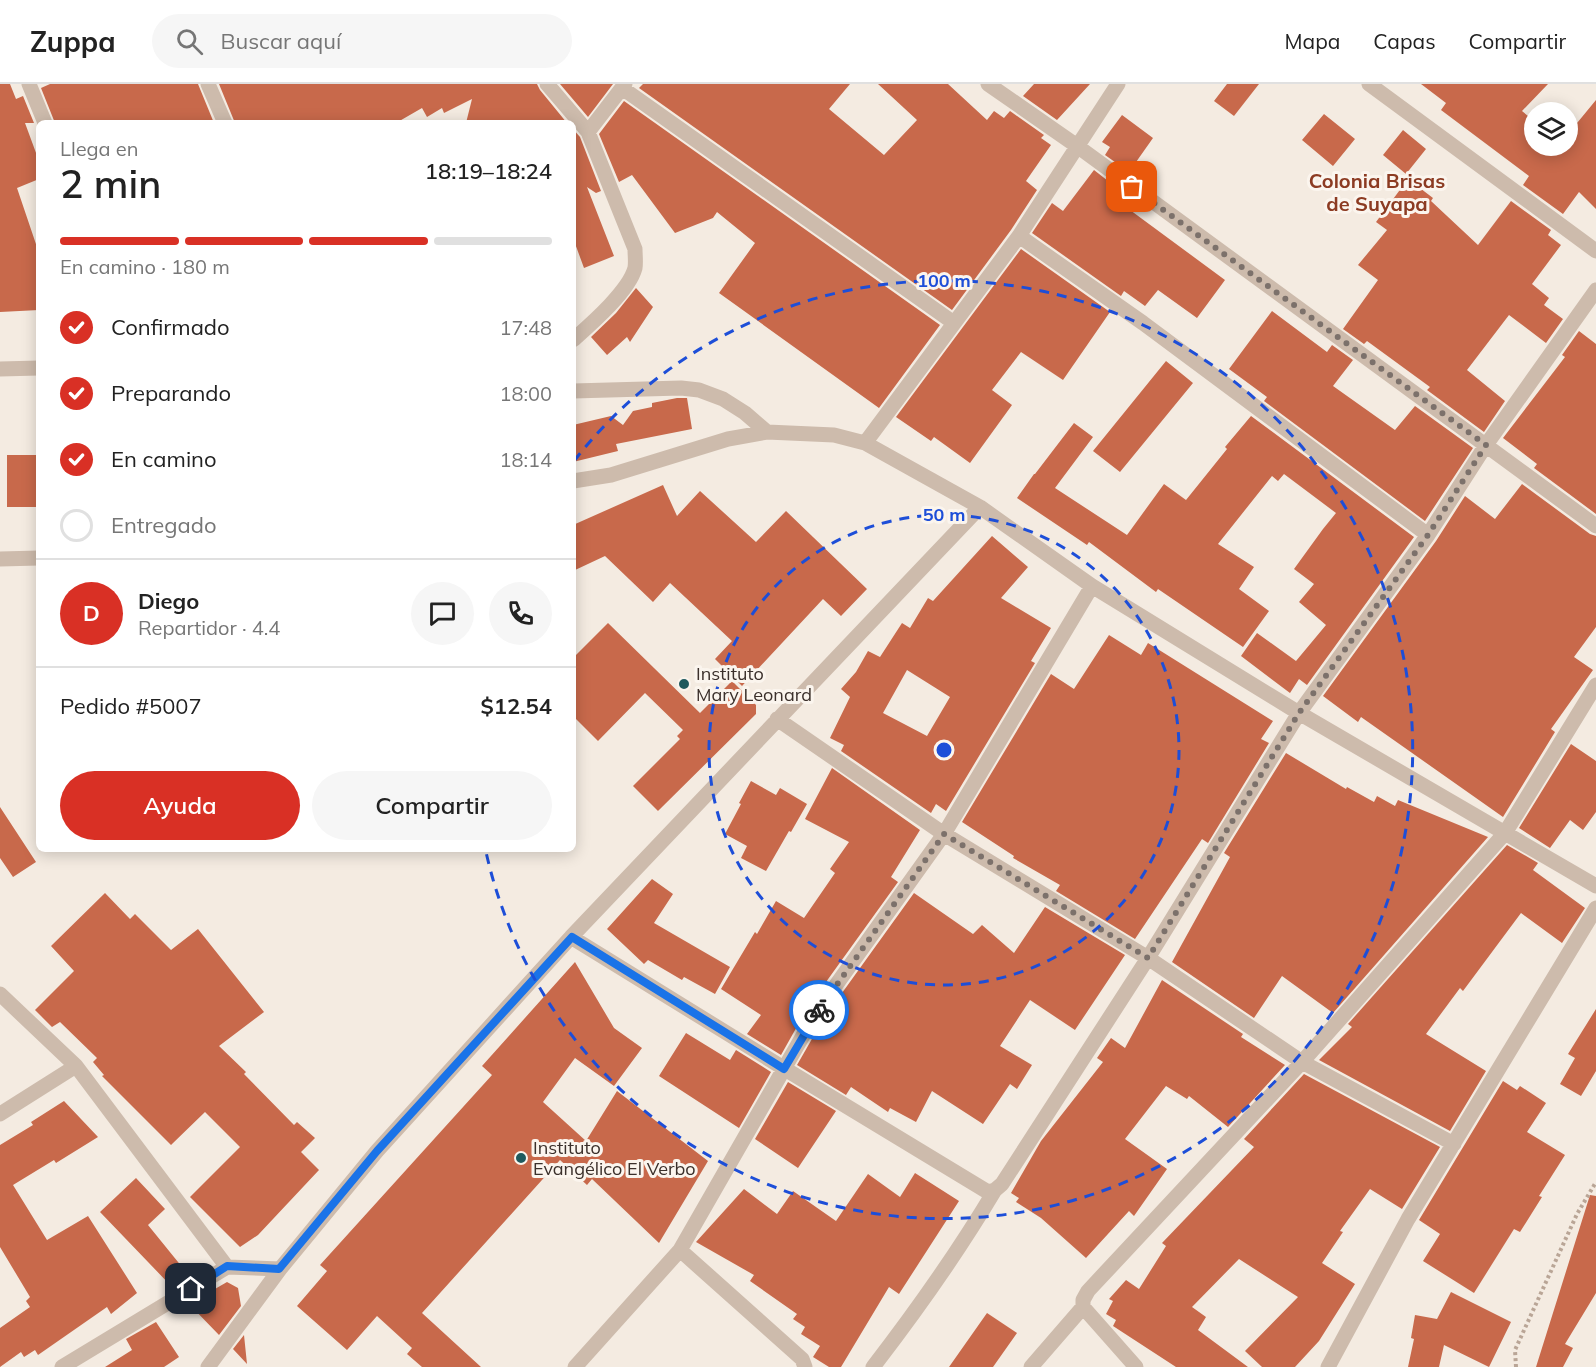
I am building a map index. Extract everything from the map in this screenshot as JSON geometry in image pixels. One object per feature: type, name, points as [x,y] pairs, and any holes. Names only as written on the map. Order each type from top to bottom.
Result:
[{"type":"street","points":[[29,84],[44,120]]},
{"type":"street","points":[[208,84],[224,120]]},
{"type":"street","points":[[547,84],[588,132],[635,249],[635,267],[626,286],[576,337]]},
{"type":"street","points":[[988,84],[1077,146],[1596,526]]},
{"type":"street","points":[[866,443],[1018,236],[1118,84]]},
{"type":"street","points":[[1369,84],[1596,251]]},
{"type":"street","points":[[588,132],[623,86],[954,323]]},
{"type":"street","points":[[1018,236],[1143,322],[1428,535]]},
{"type":"street","points":[[873,1367],[937,1282],[995,1190],[1002,1184],[1148,958],[1299,713],[1428,535],[1486,445],[1596,290]]},
{"type":"street","points":[[0,369],[36,368]]},
{"type":"street","points":[[576,391],[681,388],[699,390],[723,399],[745,413],[767,432]]},
{"type":"street","points":[[576,481],[610,475],[728,439],[767,432],[834,435],[866,443],[980,507],[1092,586],[1299,713],[1596,886]]},
{"type":"street","points":[[208,1367],[279,1269],[377,1151],[572,937],[980,507]]},
{"type":"street","points":[[0,559],[36,558]]},
{"type":"street","points":[[575,1367],[680,1250],[816,1013],[944,834],[1092,586]]},
{"type":"street","points":[[1031,1367],[1083,1307],[1083,1300],[1088,1291],[1302,1062],[1505,832],[1596,685]]},
{"type":"street","points":[[777,719],[944,834],[1148,958],[1302,1062],[1454,1144]]},
{"type":"street","points":[[1328,1367],[1408,1219],[1596,908]]},
{"type":"street","points":[[572,937],[988,1192],[995,1190]]},
{"type":"street","points":[[0,994],[76,1066],[227,1266]]},
{"type":"street","points":[[0,1114],[76,1066]]},
{"type":"street","points":[[680,1250],[802,1359],[805,1367]]},
{"type":"street","points":[[62,1367],[227,1266],[279,1269]]},
{"type":"street","points":[[1083,1307],[1136,1367]]},
{"type":"path","points":[[1516,1367],[1515,1350],[1577,1214],[1596,1182]]},
{"type":"building","points":[[0,84],[10,84],[16,99],[23,96],[34,123],[25,123],[36,153],[36,180],[17,188],[36,244],[36,310],[0,312]]},
{"type":"building","points":[[50,84],[198,84],[213,120],[54,120],[41,88]]},
{"type":"building","points":[[219,84],[537,84],[565,120],[467,120],[472,99],[444,113],[442,108],[427,117],[422,108],[401,120],[234,120]]},
{"type":"building","points":[[560,84],[613,84],[588,117]]},
{"type":"building","points":[[643,84],[850,84],[829,109],[884,155],[917,120],[878,84],[948,84],[987,120],[994,111],[1004,118],[1010,111],[1044,135],[1041,138],[1051,145],[1026,181],[1037,190],[1011,230],[952,310],[639,88]]},
{"type":"building","points":[[1034,84],[1090,84],[1057,120],[1023,96]]},
{"type":"building","points":[[1227,84],[1259,84],[1234,116],[1214,101]]},
{"type":"building","points":[[1421,84],[1548,84],[1531,102],[1524,102],[1522,111],[1524,113],[1524,156],[1578,156],[1578,122],[1596,100],[1596,209],[1579,192],[1563,214],[1523,185],[1529,176],[1441,110],[1446,103]]},
{"type":"building","points":[[624,101],[940,325],[879,408],[719,293],[755,243],[717,212],[713,218],[675,233],[632,175],[619,182],[599,134]]},
{"type":"building","points":[[1324,114],[1355,139],[1333,166],[1302,140]]},
{"type":"building","points":[[1122,115],[1153,138],[1129,172],[1105,155],[1110,147],[1102,142]]},
{"type":"building","points":[[1403,130],[1426,149],[1406,174],[1383,155]]},
{"type":"building","points":[[576,132],[580,137],[601,191],[596,193],[587,187],[614,256],[584,268],[576,246]]},
{"type":"building","points":[[1094,170],[1117,188],[1111,196],[1225,280],[1197,318],[1158,290],[1145,306],[1124,291],[1121,296],[1032,233],[1052,203],[1063,211]]},
{"type":"building","points":[[1408,179],[1433,198],[1431,201],[1478,245],[1511,201],[1551,230],[1548,235],[1561,245],[1532,284],[1549,298],[1544,305],[1563,319],[1546,343],[1509,315],[1467,370],[1505,401],[1484,432],[1427,390],[1430,387],[1367,341],[1364,344],[1343,329],[1378,280],[1358,265],[1387,230],[1376,222]]},
{"type":"building","points":[[1021,249],[1110,312],[1063,380],[1021,352],[992,390],[1012,405],[970,463],[934,437],[931,441],[896,417]]},
{"type":"building","points":[[636,288],[653,307],[630,342],[627,337],[607,355],[591,337],[616,313]]},
{"type":"building","points":[[1272,311],[1327,352],[1332,345],[1353,360],[1333,386],[1395,430],[1415,406],[1473,448],[1425,521],[1264,401],[1267,397],[1229,369]]},
{"type":"building","points":[[1579,331],[1596,344],[1596,514],[1534,468],[1537,464],[1503,438],[1565,357],[1562,355]]},
{"type":"building","points":[[1166,361],[1193,383],[1120,472],[1093,451]]},
{"type":"building","points":[[687,398],[692,429],[616,444],[618,451],[576,461],[576,424],[611,416],[623,425],[633,411],[652,407],[652,403]]},
{"type":"building","points":[[1251,416],[1414,537],[1307,685],[1299,679],[1290,693],[1241,656],[1257,633],[1296,661],[1326,625],[1299,602],[1314,584],[1294,569],[1336,513],[1284,474],[1278,481],[1272,476],[1218,544],[1254,567],[1239,589],[1269,611],[1243,647],[1158,589],[1156,592],[1089,542],[1087,545],[1017,498],[1074,423],[1093,437],[1055,488],[1127,535],[1164,484],[1186,500]]},
{"type":"building","points":[[7,455],[36,455],[36,507],[7,507]]},
{"type":"building","points":[[1522,484],[1590,534],[1596,536],[1596,627],[1574,657],[1593,670],[1551,729],[1555,732],[1503,817],[1361,717],[1358,722],[1323,696],[1436,541],[1465,496],[1495,519]]},
{"type":"building","points":[[663,485],[677,516],[700,491],[756,542],[786,511],[867,589],[841,616],[823,599],[742,686],[715,659],[732,641],[670,583],[653,602],[605,556],[576,570],[576,524]]},
{"type":"building","points":[[992,536],[1028,567],[1001,598],[1051,628],[1031,661],[1035,663],[946,811],[936,804],[931,813],[841,751],[844,745],[830,738],[850,697],[841,689],[856,672],[868,651],[880,657],[902,623],[910,628],[928,598],[933,601]],"holes":[[[907,670],[950,697],[927,736],[883,713]]]},
{"type":"building","points":[[608,623],[700,713],[732,681],[756,705],[756,714],[658,811],[633,786],[680,739],[677,736],[683,730],[645,693],[598,741],[576,719],[576,655]]},
{"type":"building","points":[[1109,635],[1141,655],[1148,643],[1273,721],[1261,739],[1269,743],[1208,843],[1202,839],[1135,939],[1056,891],[1060,885],[1013,858],[1014,856],[962,822],[1051,674],[1074,689]]},
{"type":"building","points":[[1571,744],[1596,761],[1596,812],[1583,830],[1570,820],[1550,848],[1519,828]]},
{"type":"building","points":[[1286,753],[1346,789],[1347,787],[1374,802],[1377,796],[1395,806],[1398,800],[1488,837],[1333,1013],[1282,976],[1254,1018],[1172,962],[1230,857],[1224,853]]},
{"type":"building","points":[[832,768],[920,830],[891,877],[898,882],[808,1007],[781,1055],[747,1034],[761,1015],[721,989],[776,901],[804,918],[835,873],[830,869],[849,842],[805,819]]},
{"type":"building","points":[[751,781],[776,795],[780,788],[807,804],[766,871],[741,858],[747,846],[725,834]]},
{"type":"building","points":[[0,807],[36,862],[13,877],[0,858]]},
{"type":"building","points":[[1507,845],[1538,863],[1533,870],[1585,908],[1562,943],[1521,913],[1463,991],[1460,988],[1426,1034],[1486,1071],[1450,1131],[1319,1060],[1352,1027],[1348,1024]]},
{"type":"building","points":[[652,879],[673,894],[654,923],[730,967],[715,994],[684,977],[682,980],[648,960],[644,964],[607,929]]},
{"type":"building","points":[[105,893],[130,919],[135,914],[171,950],[198,929],[264,1012],[219,1046],[294,1125],[297,1122],[315,1138],[301,1152],[319,1170],[258,1235],[240,1247],[190,1197],[240,1147],[205,1112],[171,1145],[102,1076],[104,1075],[93,1062],[97,1058],[60,1022],[52,1027],[35,1010],[74,971],[51,946]]},
{"type":"building","points":[[914,893],[973,934],[982,925],[1014,953],[1045,907],[1125,955],[1075,1030],[1030,1000],[1000,1046],[1032,1065],[1017,1089],[1010,1084],[983,1124],[932,1091],[916,1122],[890,1108],[888,1112],[851,1087],[846,1095],[797,1065],[824,1018]]},
{"type":"building","points":[[575,962],[614,1028],[642,1048],[614,1086],[575,1058],[543,1102],[586,1141],[617,1091],[708,1161],[659,1243],[592,1179],[587,1185],[560,1160],[422,1313],[481,1367],[422,1367],[407,1354],[412,1348],[377,1316],[347,1350],[297,1306],[327,1271],[320,1265],[492,1075],[482,1066]]},
{"type":"building","points":[[1162,980],[1243,1034],[1241,1037],[1285,1065],[1228,1127],[1189,1096],[1187,1099],[1166,1086],[1125,1139],[1167,1169],[1134,1216],[1129,1211],[1086,1258],[1041,1218],[1016,1202],[1019,1198],[1011,1193],[1041,1141],[1103,1062],[1097,1058],[1111,1038],[1125,1048]]},
{"type":"building","points":[[1596,1009],[1596,1071],[1581,1096],[1560,1084],[1575,1058],[1568,1054]]},
{"type":"building","points":[[686,1033],[730,1060],[736,1050],[771,1072],[739,1128],[659,1076]]},
{"type":"building","points":[[1304,1074],[1440,1147],[1402,1209],[1370,1189],[1340,1231],[1343,1232],[1322,1263],[1355,1284],[1319,1341],[1295,1367],[1262,1367],[1245,1351],[1298,1297],[1239,1259],[1192,1307],[1206,1317],[1198,1330],[1248,1367],[1176,1367],[1113,1326],[1116,1320],[1106,1314],[1113,1301],[1109,1299],[1126,1280],[1139,1289],[1166,1246],[1162,1243],[1254,1147],[1244,1139]]},
{"type":"building","points":[[1503,1081],[1517,1090],[1520,1086],[1546,1103],[1527,1132],[1565,1155],[1520,1232],[1514,1229],[1474,1293],[1423,1261],[1440,1234],[1419,1220]]},
{"type":"building","points":[[788,1082],[836,1111],[798,1168],[755,1139]]},
{"type":"building","points":[[64,1101],[98,1137],[56,1163],[54,1160],[13,1185],[47,1240],[88,1216],[137,1293],[111,1314],[107,1307],[38,1355],[35,1350],[24,1357],[21,1352],[0,1367],[0,1328],[30,1307],[26,1301],[30,1297],[0,1247],[0,1145],[33,1125],[31,1122]]},
{"type":"building","points":[[915,1173],[959,1201],[899,1294],[889,1287],[841,1367],[829,1367],[813,1357],[820,1346],[801,1334],[805,1327],[793,1319],[797,1314],[750,1281],[754,1275],[696,1242],[744,1189],[777,1214],[793,1191],[836,1221],[868,1174],[900,1197]]},
{"type":"building","points":[[136,1178],[165,1209],[148,1225],[191,1278],[173,1288],[100,1212]]},
{"type":"building","points":[[1590,1195],[1596,1196],[1596,1293],[1565,1344],[1573,1348],[1563,1367],[1536,1367]]},
{"type":"building","points":[[227,1282],[238,1288],[241,1306],[219,1335],[189,1304]]},
{"type":"building","points":[[1451,1292],[1511,1322],[1489,1367],[1444,1345],[1439,1367],[1408,1367],[1414,1339],[1411,1338],[1415,1315],[1437,1319]]},
{"type":"building","points":[[987,1313],[1017,1333],[993,1367],[949,1367]]},
{"type":"building","points":[[156,1322],[179,1357],[164,1367],[105,1367],[132,1350],[126,1339]]},
{"type":"building","points":[[244,1335],[247,1364],[233,1349]]},
{"type":"way so far","points":[[819,1010],[944,834],[1148,958],[1299,713],[1428,535],[1486,445],[1132,187]]},
{"type":"place","name":"Instituto Mary Leonard","points":[[684,684]]},
{"type":"place","name":"Instituto Evangélico El Verbo","points":[[521,1158]]},
{"type":"district","name":"Colonia Brisas de Suyapa","points":[[1377,192]]},
{"type":"route","points":[[191,1289],[227,1266],[279,1269],[377,1151],[572,937],[784,1069],[819,1010]]}]
